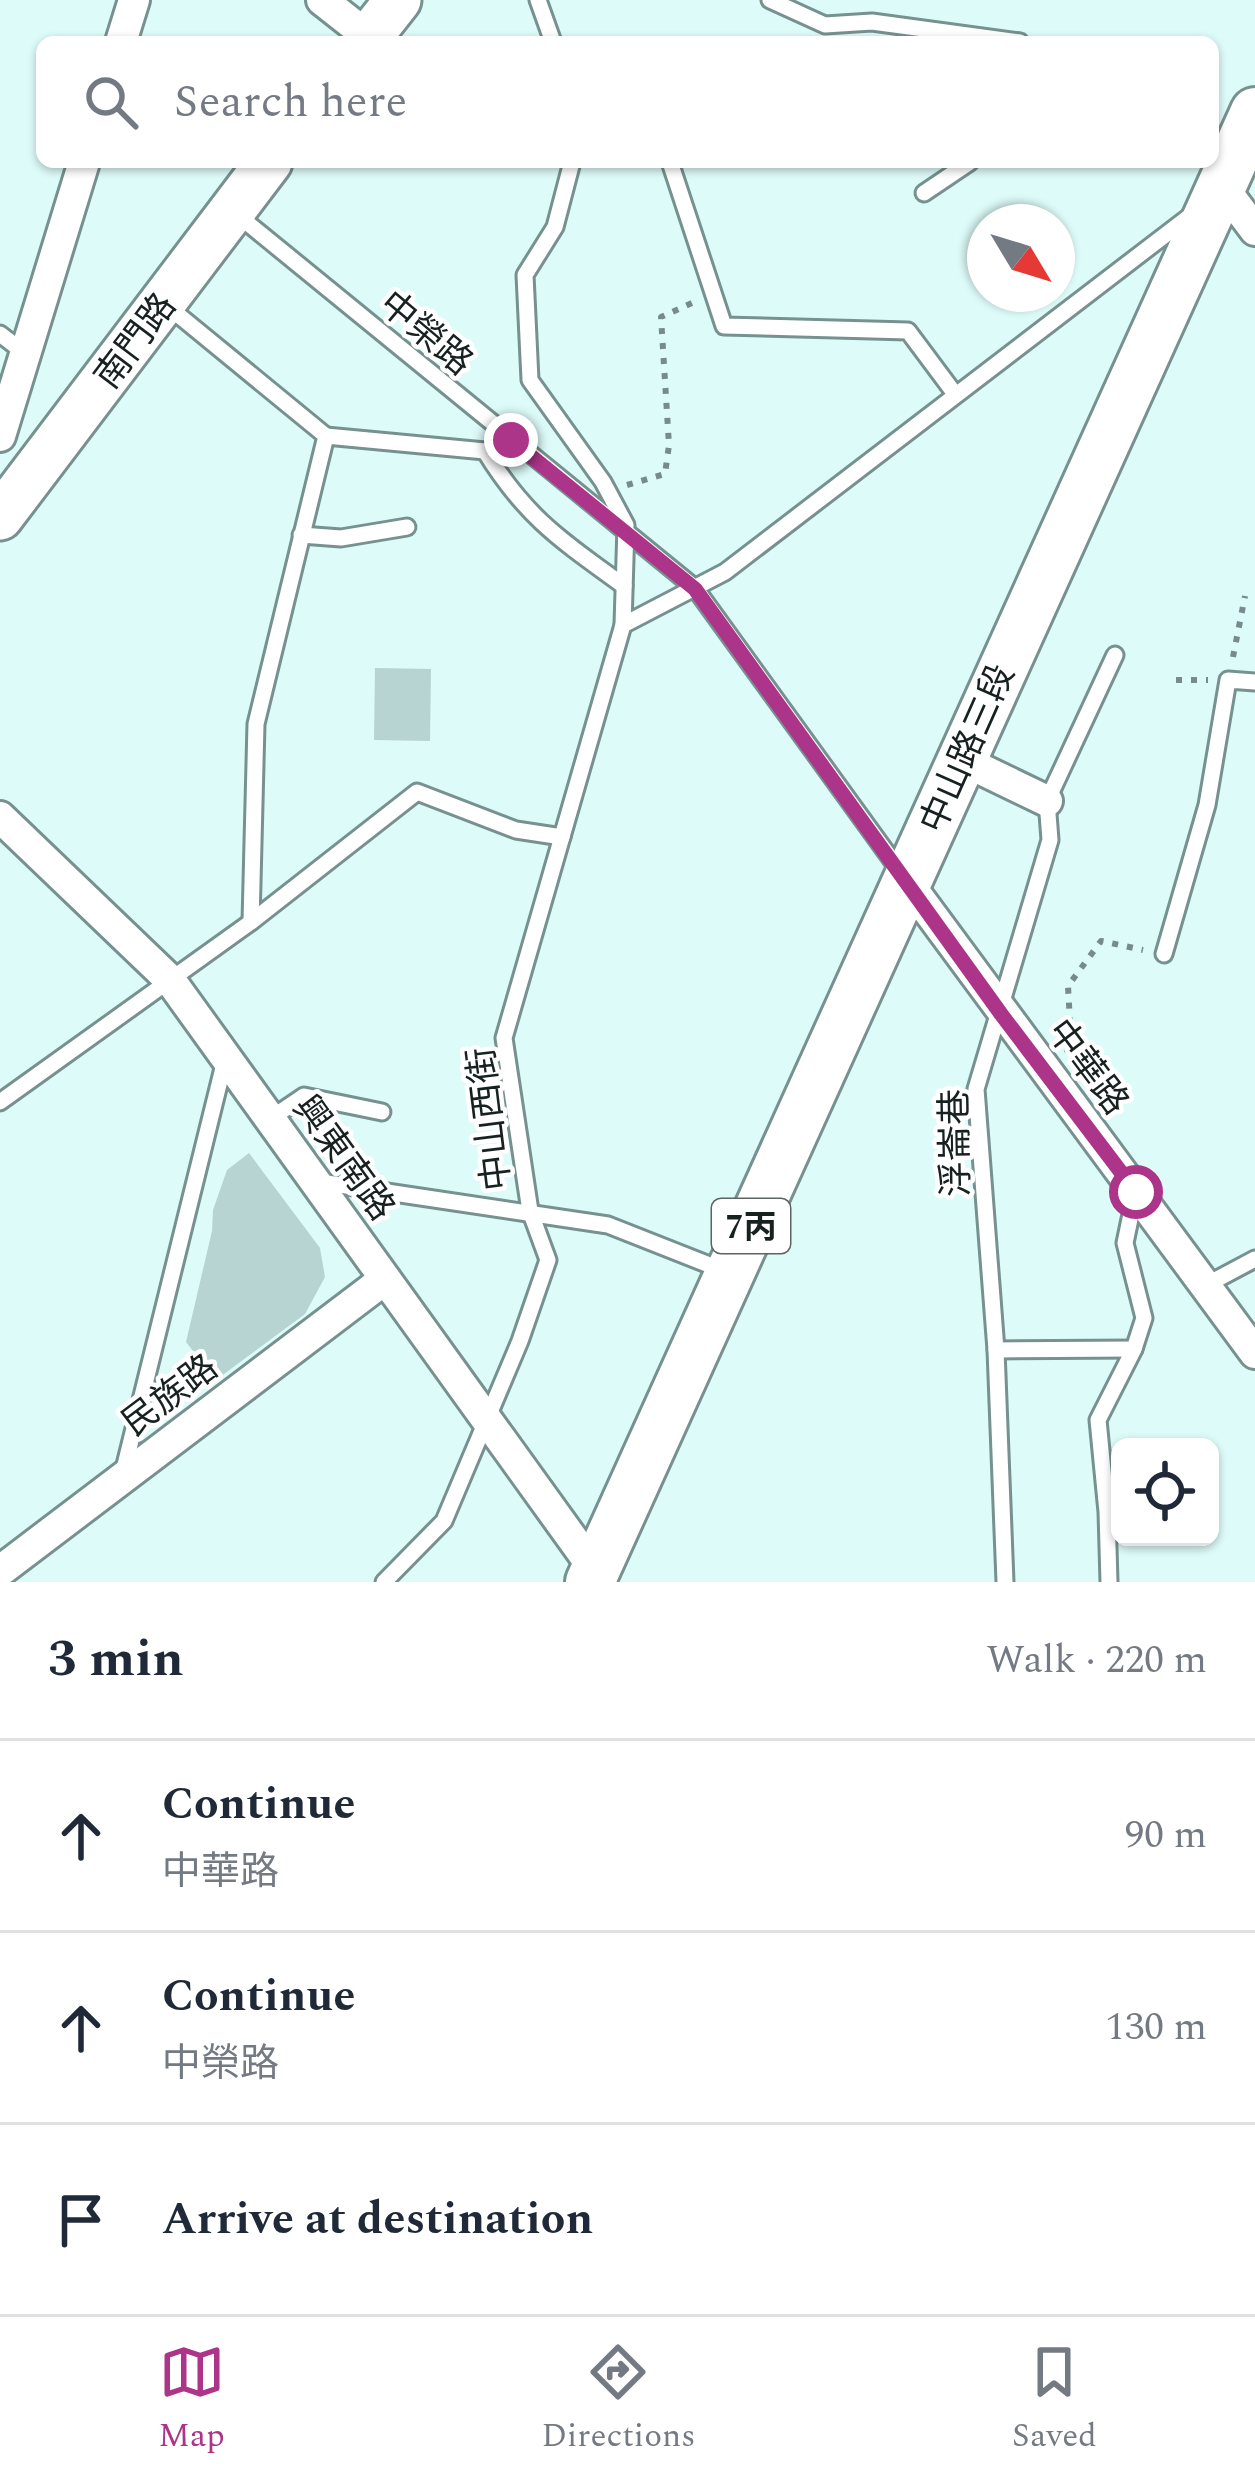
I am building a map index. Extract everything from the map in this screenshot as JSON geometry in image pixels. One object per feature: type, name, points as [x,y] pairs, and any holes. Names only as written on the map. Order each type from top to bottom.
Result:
[{"type":"main road","name":"中山路三段","points":[[597,1578],[1216,185],[1255,112]]},
{"type":"street","points":[[123,36],[134,0]]},
{"type":"street","points":[[322,0],[362,36]]},
{"type":"street","points":[[370,36],[398,0]]},
{"type":"street","points":[[0,436],[82,168]]},
{"type":"street","name":"南門路","points":[[0,518],[264,168]]},
{"type":"street","points":[[1216,185],[1255,230]]},
{"type":"street","points":[[960,759],[1048,801]]},
{"type":"street","name":"興東南路","points":[[0,817],[170,980],[597,1578]]},
{"type":"street","name":"中華路","points":[[907,882],[1255,1353]]},
{"type":"street","name":"民族路","points":[[0,1571],[385,1279]]},
{"type":"lane","points":[[538,0],[551,36]]},
{"type":"lane","points":[[770,0],[825,25],[872,22],[976,36]]},
{"type":"lane","points":[[570,168],[555,227],[525,275],[530,380],[608,492],[626,534]]},
{"type":"lane","points":[[672,168],[724,326],[908,331],[955,394]]},
{"type":"lane","points":[[924,193],[961,168]]},
{"type":"lane","points":[[623,625],[725,572],[1216,185]]},
{"type":"lane","name":"中榮路","points":[[232,210],[695,589],[907,882]]},
{"type":"lane","points":[[162,302],[326,436],[485,451],[511,440]]},
{"type":"lane","points":[[0,334],[26,354]]},
{"type":"lane","points":[[251,922],[256,724],[326,436]]},
{"type":"lane","points":[[485,451],[512,495],[549,532],[624,586]]},
{"type":"lane","points":[[301,536],[341,538],[407,527]]},
{"type":"lane","name":"中山西街","points":[[384,1582],[444,1521],[548,1260],[530,1210],[504,1038],[623,625],[626,534]]},
{"type":"lane","name":"浮崙巷","points":[[1005,1582],[996,1349],[976,1089],[1050,840],[1048,801],[1115,655]]},
{"type":"lane","points":[[1164,954],[1208,805],[1228,680],[1255,682]]},
{"type":"lane","points":[[0,1102],[251,922],[417,792],[516,830],[562,837]]},
{"type":"lane","points":[[122,1478],[226,1057]]},
{"type":"lane","points":[[270,1119],[304,1096],[382,1112]]},
{"type":"lane","points":[[314,1181],[608,1225],[730,1273]]},
{"type":"lane","points":[[1109,1582],[1098,1420],[1135,1348],[1144,1318],[1125,1243],[1136,1192]]},
{"type":"lane","points":[[1206,1285],[1255,1259]]},
{"type":"lane","points":[[996,1349],[1135,1348]]},
{"type":"path","points":[[608,492],[665,474],[669,445],[662,317],[713,293]]},
{"type":"path","points":[[1176,680],[1228,680],[1245,596]]},
{"type":"path","points":[[1054,1084],[1071,1041],[1067,986],[1101,941],[1164,954]]},
{"type":"building","points":[[375,668],[431,669],[430,741],[374,740]]},
{"type":"building","points":[[249,1153],[320,1248],[325,1277],[305,1314],[216,1380],[186,1342],[213,1210],[227,1170]]},
{"type":"route","points":[[511,440],[695,589],[1001,1014],[1136,1192]]}]
